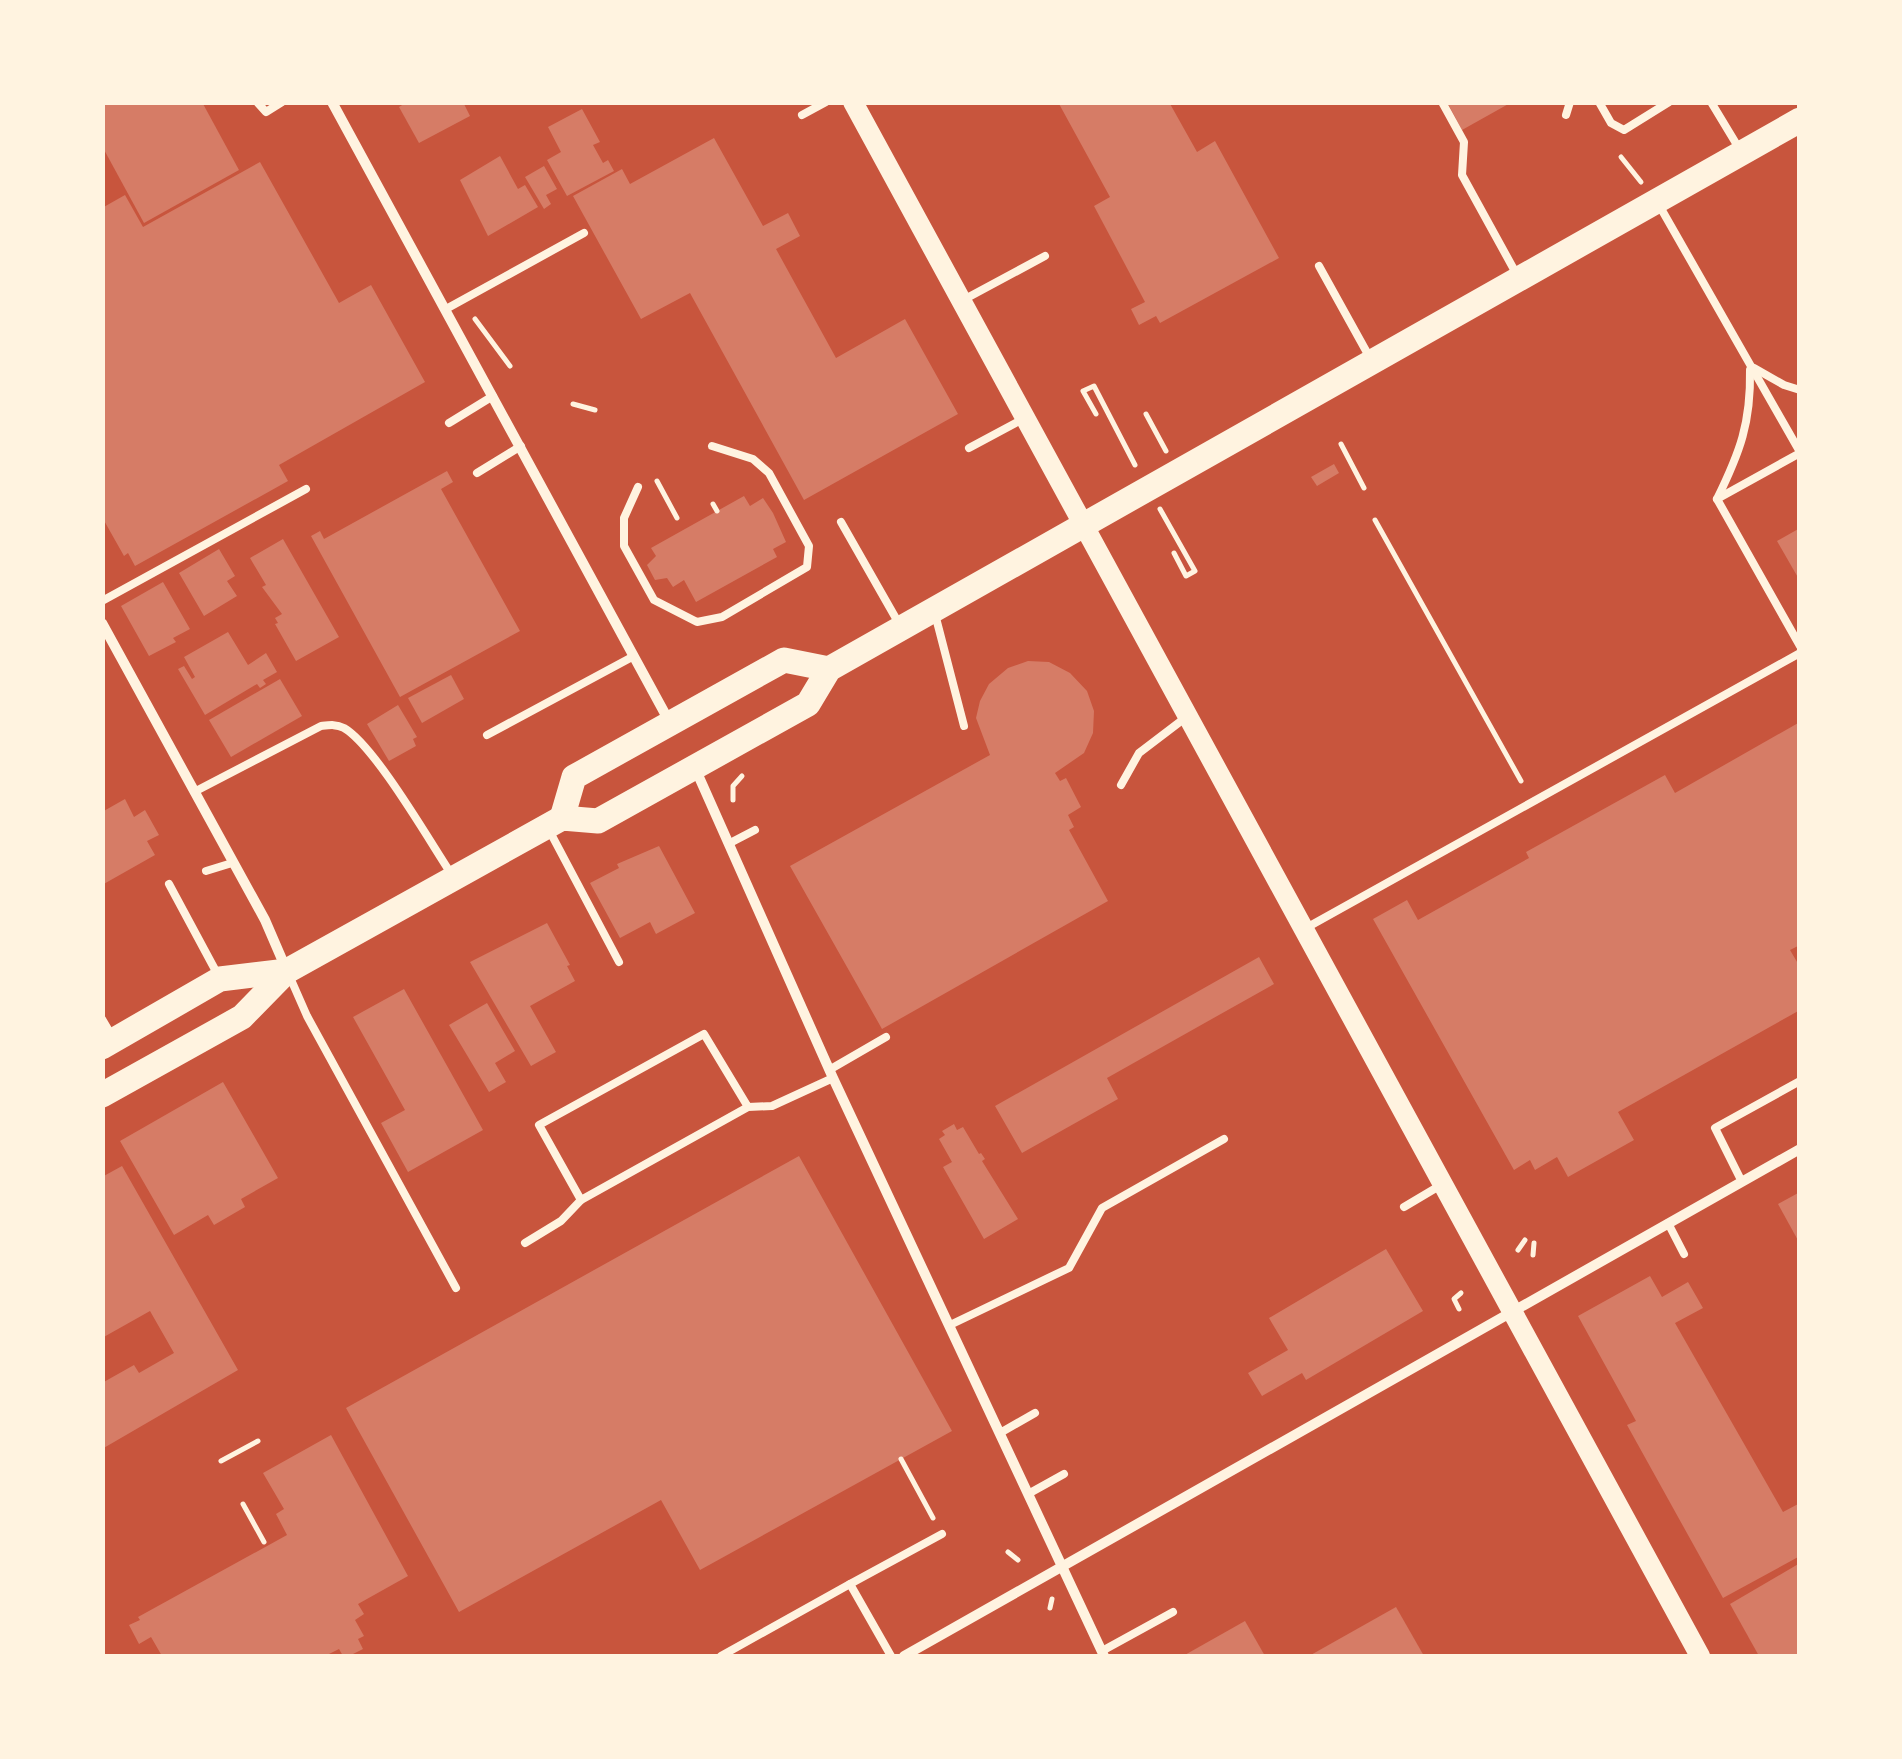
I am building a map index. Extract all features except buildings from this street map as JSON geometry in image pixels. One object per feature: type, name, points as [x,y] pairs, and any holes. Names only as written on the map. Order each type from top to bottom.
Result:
[{"type":"highway","points":[[102,1095],[242,1017],[287,971],[554,822],[598,820],[808,704],[829,668],[1800,120]]},
{"type":"highway","points":[[554,822],[574,777],[670,723],[784,660],[829,668]]},
{"type":"highway","points":[[106,1035],[220,980],[287,971]]},
{"type":"main road","points":[[853,102],[1700,1656]]},
{"type":"street","points":[[332,102],[670,723]]},
{"type":"street","points":[[102,623],[264,920],[287,971]]},
{"type":"street","points":[[694,768],[831,1074],[1103,1654]]},
{"type":"street","points":[[904,1656],[1800,1149]]},
{"type":"lane","points":[[257,102],[266,112],[282,102]]},
{"type":"lane","points":[[802,115],[826,102]]},
{"type":"lane","points":[[1442,102],[1464,142],[1462,175],[1519,279]]},
{"type":"lane","points":[[1566,115],[1570,102]]},
{"type":"lane","points":[[1600,102],[1611,123],[1624,130],[1668,102]]},
{"type":"lane","points":[[1711,102],[1742,153]]},
{"type":"lane","points":[[1657,202],[1800,452],[1717,499]]},
{"type":"lane","points":[[446,309],[584,232]]},
{"type":"lane","points":[[962,300],[1044,256]]},
{"type":"lane","points":[[1319,266],[1373,362]]},
{"type":"lane","points":[[1750,366],[1784,386],[1800,390]]},
{"type":"lane","points":[[1717,499],[1737,459],[1751,410],[1750,366]]},
{"type":"lane","points":[[450,422],[493,396]]},
{"type":"lane","points":[[969,448],[1027,417]]},
{"type":"lane","points":[[477,472],[520,446]]},
{"type":"lane","points":[[638,487],[624,518],[624,546],[654,600],[697,622],[722,618],[807,567],[810,546],[769,473],[753,458],[712,446]]},
{"type":"lane","points":[[102,601],[306,489]]},
{"type":"lane","points":[[1304,929],[1800,650],[1717,499]]},
{"type":"lane","points":[[841,522],[902,628]]},
{"type":"lane","points":[[934,610],[964,726]]},
{"type":"lane","points":[[487,735],[634,656]]},
{"type":"lane","points":[[1121,785],[1138,752],[1189,715]]},
{"type":"lane","points":[[194,792],[322,726],[333,724],[345,728],[373,758],[454,878]]},
{"type":"lane","points":[[554,822],[618,962]]},
{"type":"lane","points":[[730,843],[755,830]]},
{"type":"lane","points":[[206,871],[232,863]]},
{"type":"lane","points":[[169,884],[220,980]]},
{"type":"lane","points":[[287,971],[307,1016],[456,1288]]},
{"type":"lane","points":[[582,1200],[539,1125],[704,1034],[748,1107]]},
{"type":"lane","points":[[525,1243],[552,1228],[582,1200],[748,1107],[772,1106],[831,1074],[886,1037]]},
{"type":"lane","points":[[1742,1182],[1714,1128],[1800,1081]]},
{"type":"lane","points":[[950,1325],[1070,1268],[1102,1208],[1224,1139]]},
{"type":"lane","points":[[1404,1207],[1441,1185]]},
{"type":"lane","points":[[1668,1223],[1684,1254]]},
{"type":"lane","points":[[1000,1432],[1035,1414]]},
{"type":"lane","points":[[1028,1494],[1064,1474]]},
{"type":"lane","points":[[721,1656],[942,1534]]},
{"type":"lane","points":[[850,1584],[891,1656]]},
{"type":"lane","points":[[1103,1654],[1173,1612]]},
{"type":"path","points":[[1096,414],[1083,391],[1094,386],[1104,409]]},
{"type":"path","points":[[573,404],[595,410]]},
{"type":"path","points":[[1146,414],[1178,473]]},
{"type":"path","points":[[1341,444],[1364,488]]},
{"type":"path","points":[[655,478],[677,518]]},
{"type":"path","points":[[1375,520],[1520,781]]},
{"type":"path","points":[[1174,553],[1186,576],[1195,570],[1182,549]]},
{"type":"path","points":[[742,776],[734,786],[733,804],[745,835]]},
{"type":"path","points":[[1518,1250],[1525,1240]]},
{"type":"path","points":[[1534,1244],[1534,1255]]},
{"type":"path","points":[[1459,1309],[1454,1298],[1461,1293]]},
{"type":"path","points":[[222,1461],[258,1441]]},
{"type":"path","points":[[239,1452],[244,1462]]},
{"type":"path","points":[[901,1459],[942,1534]]},
{"type":"path","points":[[242,1504],[264,1542]]},
{"type":"path","points":[[1008,1552],[1018,1560]]},
{"type":"path","points":[[1050,1608],[1052,1598]]}]
